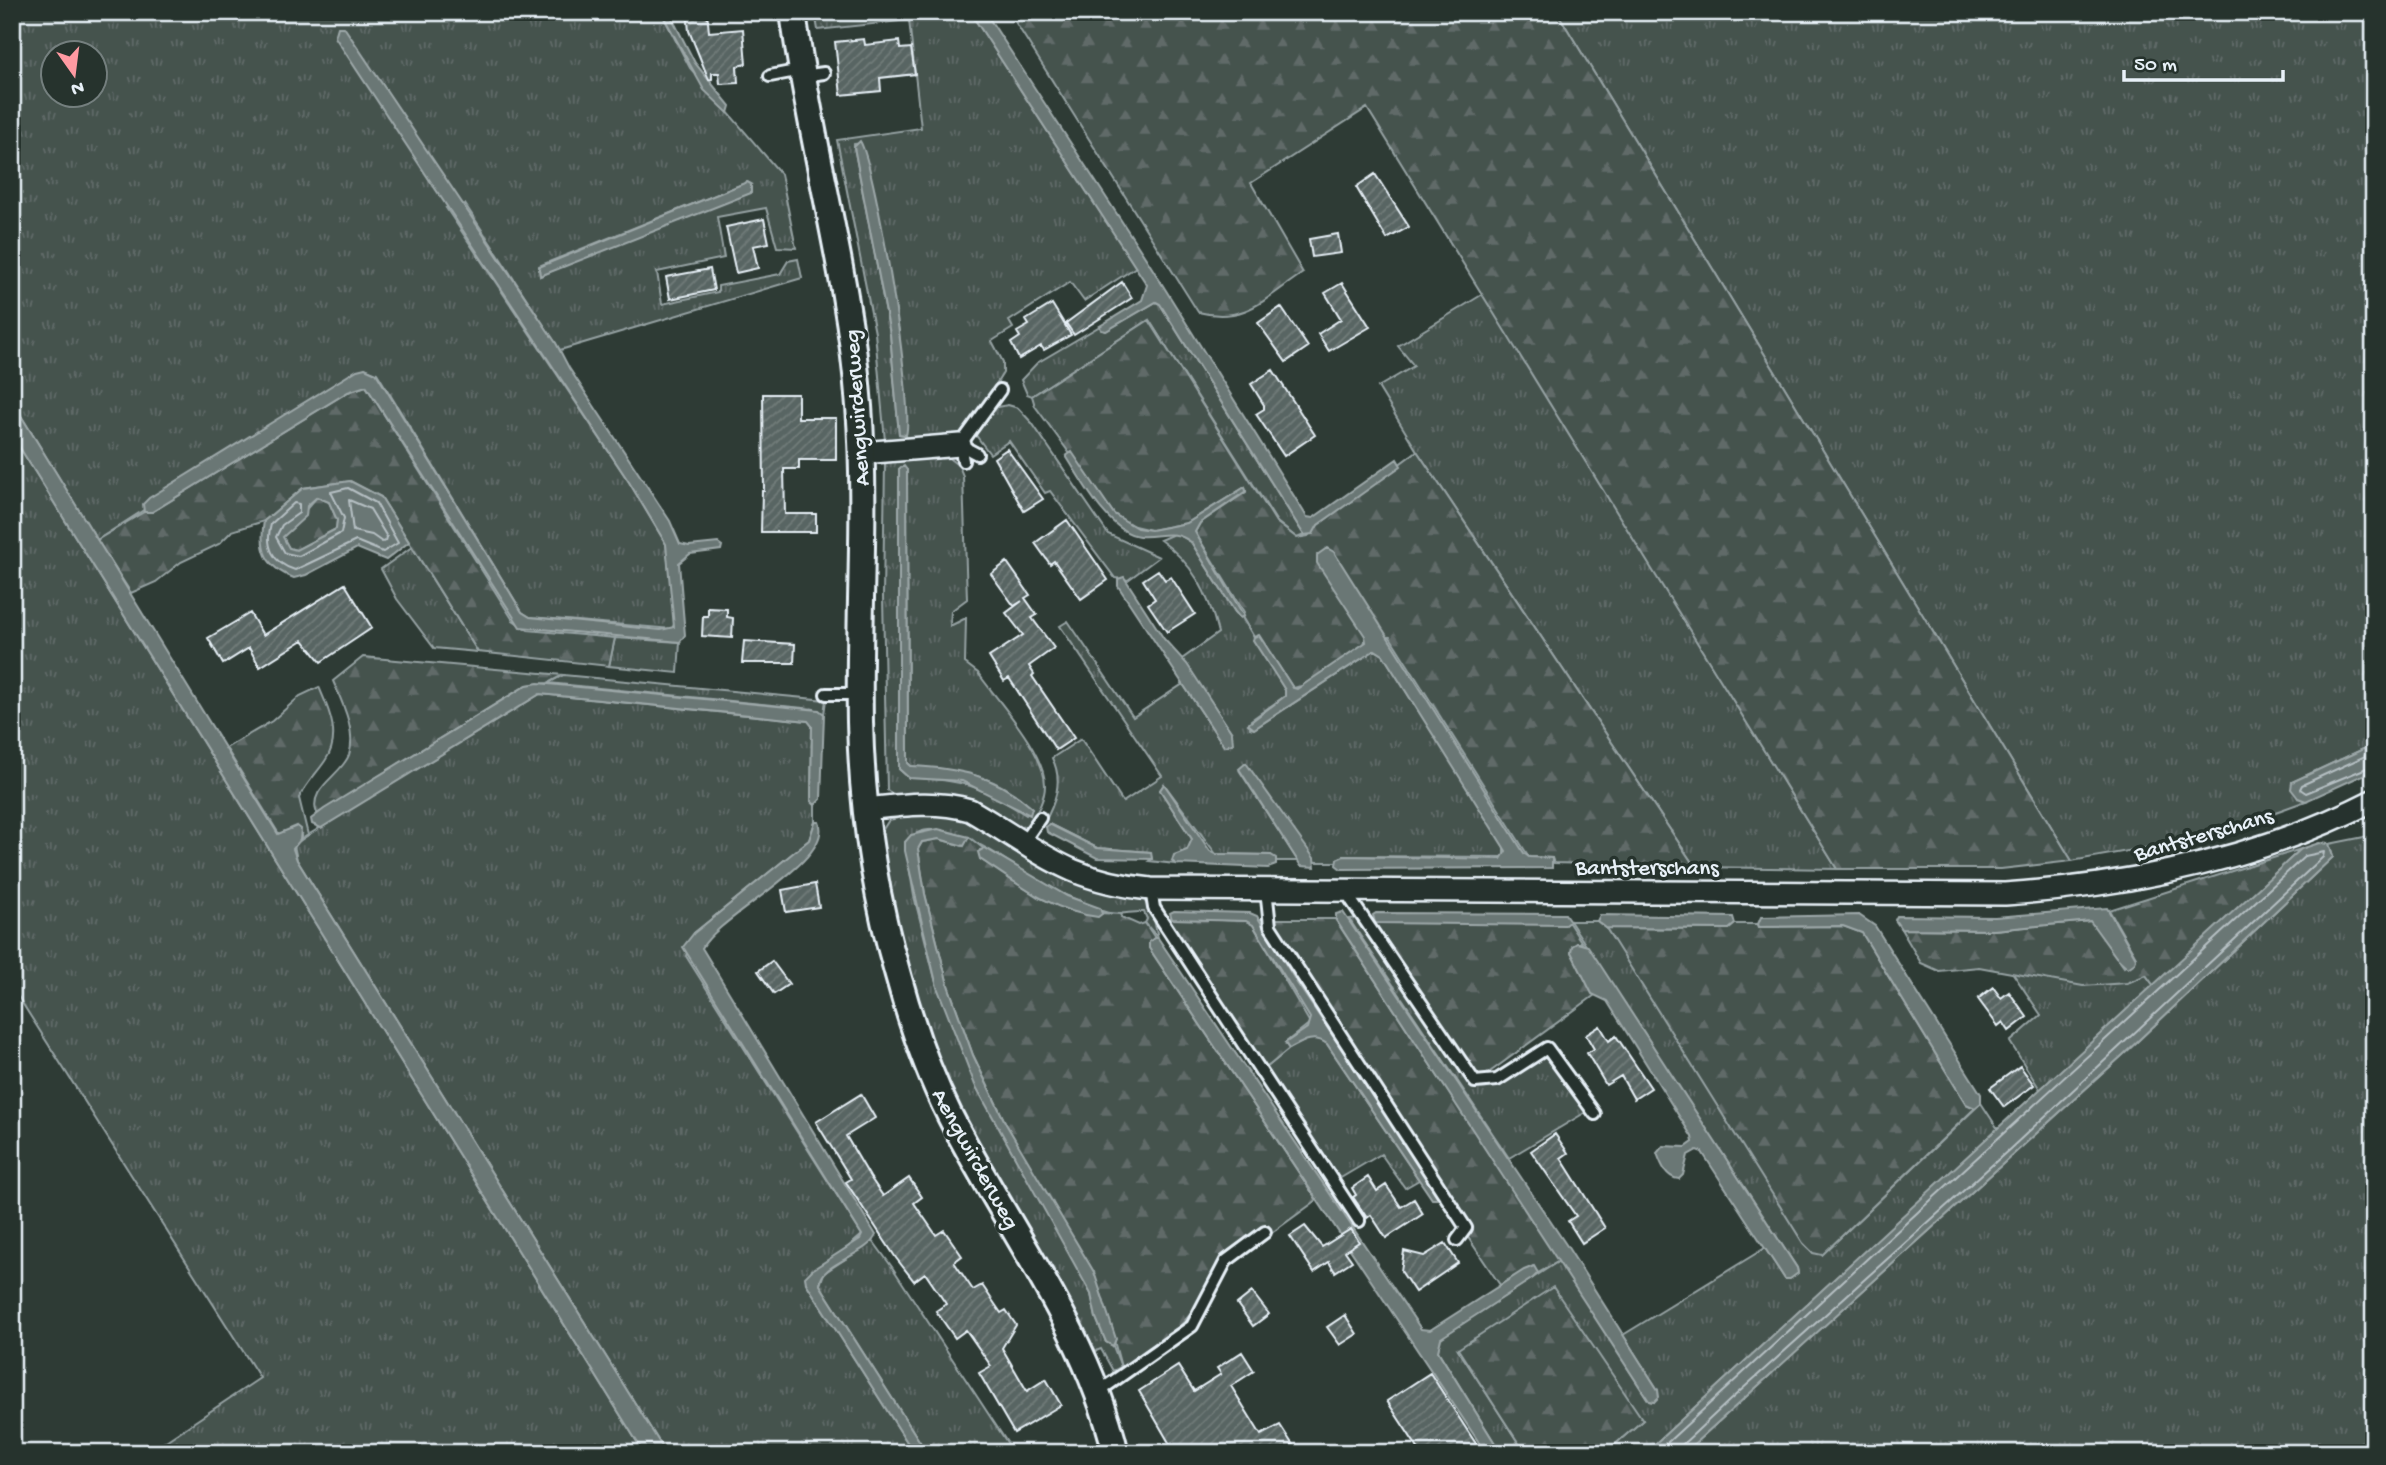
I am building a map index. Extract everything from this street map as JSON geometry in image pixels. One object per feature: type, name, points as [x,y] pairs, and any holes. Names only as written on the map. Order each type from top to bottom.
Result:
[{"type":"street","name":"Aengwirderweg","points":[[793,12],[809,73],[851,329],[861,453],[860,694],[866,809],[883,916],[901,985],[925,1055],[950,1115],[1067,1322],[1096,1389],[1116,1453]]},
{"type":"street","points":[[861,453],[967,453]]},
{"type":"street","name":"Bantsterschans","points":[[866,809],[926,804],[954,805],[970,810],[1022,844],[1086,878],[1151,888],[2005,894],[2071,890],[2146,879],[2231,857],[2317,826],[2374,800]]},
{"type":"lane","points":[[770,76],[809,73]]},
{"type":"lane","points":[[967,453],[999,396]]},
{"type":"lane","points":[[826,694],[860,694]]},
{"type":"lane","points":[[1022,844],[1040,818]]},
{"type":"lane","points":[[1151,888],[1154,908],[1359,1221]]},
{"type":"lane","points":[[1266,889],[1270,926],[1466,1228],[1457,1240]]},
{"type":"lane","points":[[1353,890],[1351,900],[1475,1082],[1497,1080],[1547,1048],[1595,1114]]},
{"type":"lane","points":[[1096,1389],[1108,1385],[1192,1326],[1226,1261],[1265,1232]]},
{"type":"green space","points":[[12,12],[661,12],[690,68],[781,174],[796,248],[777,247],[766,208],[717,217],[724,258],[657,272],[662,304],[718,292],[718,286],[780,274],[788,261],[798,259],[802,278],[560,350],[465,204],[446,208],[629,482],[666,544],[675,622],[672,629],[530,617],[522,612],[377,373],[365,368],[97,540],[12,401]],"holes":[[[747,182],[751,184],[540,276],[539,266]]]},
{"type":"green space","points":[[815,12],[970,12],[1136,267],[1084,301],[1070,282],[1009,321],[1013,328],[992,341],[1003,362],[1003,373],[967,430],[955,440],[885,441],[875,333],[837,140],[921,128],[909,20],[818,30]],"holes":[[[861,143],[899,331],[906,435],[899,434],[890,334],[854,144]]]},
{"type":"green space","points":[[1009,12],[1557,12],[2072,861],[2001,869],[1837,869],[1367,108],[1251,183],[1303,273],[1242,312],[1215,315],[1198,312]]},
{"type":"green space","points":[[1557,12],[2374,12],[2374,744],[2292,782],[2298,798],[2306,801],[2206,837],[2072,861]]},
{"type":"green space","points":[[1483,294],[1837,869],[1695,867],[1417,451],[1378,387],[1414,366],[1398,346]]},
{"type":"green space","points":[[1156,302],[1160,304],[1304,535],[1297,538],[1277,522],[1149,320],[1032,396],[1027,394],[1021,380],[1037,363],[1100,326],[1106,331]]},
{"type":"green space","points":[[1149,320],[1276,522],[1297,538],[1308,536],[1318,525],[1417,451],[1695,867],[1554,863],[1552,858],[1529,857],[1390,637],[1366,636],[1364,645],[1302,686],[1293,688],[1259,636],[1254,637],[1242,617],[1244,612],[1195,532],[1200,523],[1246,492],[1245,487],[1187,523],[1151,530],[1130,525],[1114,514],[1035,406],[1032,396]]},
{"type":"green space","points":[[366,386],[513,620],[528,630],[615,638],[609,666],[478,652],[381,497],[350,481],[303,488],[264,521],[232,531],[219,544],[181,562],[156,582],[131,593],[97,540],[144,512],[152,512],[348,392]]},
{"type":"green space","points":[[1008,405],[1018,408],[1032,423],[1108,534],[1159,557],[1128,580],[1115,578],[1050,491],[1045,493],[1009,441],[990,454],[975,434],[997,407]]},
{"type":"green space","points":[[12,435],[644,1453],[148,1453],[260,1378],[12,987]]},
{"type":"green space","points":[[942,453],[959,466],[963,476],[967,599],[951,611],[950,626],[966,618],[965,663],[978,673],[1008,712],[1029,742],[1043,772],[1044,796],[1029,825],[1018,828],[978,806],[946,795],[897,795],[887,790],[883,597],[885,463],[891,458]],"holes":[[[901,467],[907,470],[908,763],[911,766],[961,772],[989,780],[1032,808],[1026,815],[996,797],[970,786],[944,780],[909,778],[899,769],[899,469]]]},
{"type":"green space","points":[[317,497],[329,502],[337,520],[336,529],[296,550],[289,548],[282,537]]},
{"type":"green space","points":[[1176,533],[1191,542],[1235,612],[1242,617],[1285,690],[1285,696],[1251,720],[1250,728],[1254,729],[1375,650],[1383,655],[1504,845],[1504,857],[1344,856],[1337,859],[1337,862],[1315,862],[1239,770],[1298,861],[1276,861],[1271,855],[1216,854],[1164,784],[1160,790],[1192,839],[1191,847],[1172,861],[1176,864],[1149,861],[1152,859],[1150,852],[1097,848],[1049,824],[1046,827],[1043,825],[1058,784],[1052,758],[1081,739],[1123,802],[1162,776],[1060,626],[1068,621],[1133,717],[1183,684],[1224,746],[1232,733],[1182,659],[1218,633],[1210,605],[1198,580],[1182,559],[1160,540]]},
{"type":"green space","points":[[412,547],[478,652],[434,648],[397,599],[381,569]]},
{"type":"green space","points":[[615,638],[680,642],[678,673],[609,666]]},
{"type":"green space","points":[[363,657],[563,675],[548,683],[527,685],[317,814],[315,805],[321,789],[345,762],[351,746],[350,727],[333,681]]},
{"type":"green space","points":[[563,675],[826,700],[824,714],[814,709],[548,683]]},
{"type":"green space","points":[[319,687],[332,724],[333,743],[325,761],[299,798],[308,835],[300,840],[302,834],[279,834],[226,748],[272,721],[300,696]]},
{"type":"green space","points":[[540,694],[808,721],[812,726],[811,801],[815,805],[815,822],[809,840],[694,933],[686,956],[862,1235],[806,1283],[914,1453],[666,1453],[297,860],[294,845],[308,835]]},
{"type":"green space","points":[[920,813],[954,814],[1066,880],[1104,891],[1141,895],[1153,915],[1158,938],[1145,923],[1147,919],[1144,912],[1117,914],[1102,911],[1047,886],[992,851],[954,833],[936,830],[919,832],[905,842],[914,896],[937,987],[1091,1294],[1096,1318],[1106,1342],[1113,1346],[1121,1367],[1113,1371],[1101,1349],[1096,1351],[978,1145],[935,1057],[895,928],[880,834],[889,820]]},
{"type":"green space","points":[[2374,835],[2374,1453],[1684,1453],[2124,1054],[2333,857],[2329,844]]},
{"type":"green space","points":[[969,837],[984,849],[980,850],[980,859],[1038,897],[1075,912],[1122,914],[1121,917],[1139,925],[1145,923],[1155,938],[1149,942],[1149,948],[1317,1200],[1214,1275],[1195,1309],[1181,1325],[1121,1367],[1102,1296],[1006,1124],[973,1055],[948,985],[925,894],[918,849],[922,842],[939,839],[963,846]]},
{"type":"green space","points":[[2301,849],[2154,986],[2146,975],[2127,983],[2083,986],[1979,967],[1939,971],[1921,963],[1901,929],[1994,930],[2091,921],[2124,967],[2136,957],[2109,910]]},
{"type":"green space","points":[[1169,918],[1246,921],[1253,925],[1310,1023],[1285,1043],[1289,1049],[1261,1072],[1167,925]]},
{"type":"green space","points":[[1357,918],[1472,1086],[1490,1088],[1499,1085],[1542,1057],[1550,1060],[1586,1112],[1509,1158],[1349,919]]},
{"type":"green space","points":[[1258,919],[1335,919],[1559,1261],[1538,1273],[1533,1266],[1500,1285],[1297,983]]},
{"type":"green space","points":[[1367,919],[1375,923],[1569,923],[1582,943],[1577,943],[1571,952],[1595,995],[1483,1077],[1477,1077]]},
{"type":"green space","points":[[1570,921],[1597,921],[1606,928],[1822,1255],[1981,1103],[1998,1129],[1645,1453],[1605,1453],[1643,1420],[1458,1349],[1525,1453],[1501,1453],[1438,1351],[1440,1338],[1559,1261],[1649,1401],[1654,1402],[1658,1390],[1623,1335],[1765,1248],[1785,1279],[1798,1273]]},
{"type":"green space","points":[[1735,924],[1758,924],[1759,927],[1843,926],[1862,933],[1966,1104],[1975,1108],[1822,1255],[1813,1253],[1803,1243],[1606,928],[1729,929]]},
{"type":"green space","points":[[2012,972],[2127,983],[2146,975],[2154,986],[2041,1091],[2010,1042],[2041,1015]]},
{"type":"green space","points":[[1308,1039],[1320,1039],[1327,1044],[1419,1180],[1405,1188],[1381,1154],[1339,1179],[1261,1072],[1289,1049]]},
{"type":"green space","points":[[873,1241],[1014,1453],[927,1453],[820,1285],[824,1273]]},
{"type":"green space","points":[[1553,1287],[1643,1420],[1605,1453],[1525,1453],[1458,1349]]},
{"type":"water","points":[[661,12],[669,12],[695,63],[730,106],[728,113],[704,90]]},
{"type":"water","points":[[970,12],[985,12],[1147,260],[1307,517],[1313,518],[1397,459],[1401,466],[1318,525],[1313,534],[1304,535],[1160,304],[1156,302],[1106,331],[1101,330],[1100,326],[1142,300],[1147,285]]},
{"type":"water","points":[[338,27],[344,27],[556,343],[569,368],[670,521],[680,544],[689,546],[718,543],[722,546],[721,550],[690,554],[679,563],[685,635],[680,642],[520,627],[366,386],[348,392],[152,512],[144,512],[143,504],[149,498],[357,370],[365,368],[376,373],[522,612],[530,617],[661,630],[674,627],[666,544],[629,482],[335,37]]},
{"type":"water","points":[[860,141],[867,160],[884,238],[900,337],[905,381],[906,435],[899,434],[890,334],[854,147]]},
{"type":"water","points":[[747,182],[751,184],[751,193],[540,276],[539,267]]},
{"type":"water","points":[[12,401],[278,834],[297,826],[301,829],[300,840],[293,849],[297,860],[666,1453],[644,1453],[12,435]]},
{"type":"water","points":[[1072,452],[1114,514],[1137,528],[1151,530],[1187,523],[1245,487],[1246,491],[1200,523],[1195,532],[1244,616],[1240,618],[1235,612],[1191,542],[1172,534],[1139,536],[1128,533],[1117,525],[1097,504],[1066,456]]},
{"type":"water","points":[[904,466],[907,470],[908,763],[911,766],[976,775],[1018,797],[1032,808],[1030,815],[962,781],[909,778],[899,769],[899,469]]},
{"type":"water","points":[[350,481],[381,497],[409,542],[386,560],[357,548],[306,575],[294,578],[284,574],[270,563],[266,556],[262,541],[264,521],[303,488]],"holes":[[[317,497],[329,502],[337,520],[336,529],[296,550],[289,548],[283,537],[306,516],[307,506]]]},
{"type":"water","points":[[1327,548],[1334,552],[1524,853],[1529,857],[1552,858],[1552,868],[1341,869],[1336,865],[1337,859],[1344,856],[1501,859],[1506,851],[1383,655],[1375,650],[1254,729],[1248,724],[1285,696],[1285,690],[1253,640],[1254,637],[1259,635],[1293,688],[1297,689],[1366,642],[1365,636],[1317,563],[1317,555]]},
{"type":"water","points":[[1124,577],[1164,639],[1187,664],[1232,733],[1233,744],[1224,746],[1118,586],[1118,579]]},
{"type":"water","points":[[538,683],[819,710],[824,714],[821,799],[815,805],[811,801],[812,726],[808,721],[540,694],[321,828],[312,824],[311,819],[324,809],[527,685]]},
{"type":"water","points":[[2374,744],[2374,770],[2306,801],[2298,798],[2291,789],[2292,782]]},
{"type":"water","points":[[1246,763],[1314,858],[1315,867],[1301,866],[1239,769]]},
{"type":"water","points":[[1164,784],[1210,851],[1216,854],[1271,855],[1276,858],[1276,865],[1268,868],[1176,864],[1172,861],[1174,855],[1187,850],[1192,839],[1160,790]]},
{"type":"water","points":[[815,822],[819,822],[819,837],[810,853],[794,870],[730,920],[702,948],[876,1235],[864,1248],[827,1271],[820,1285],[927,1453],[914,1453],[806,1283],[805,1277],[812,1270],[860,1239],[862,1235],[683,947],[694,933],[809,840]]},
{"type":"water","points":[[1049,824],[1097,848],[1151,852],[1152,859],[1097,858],[1047,832],[1046,827]]},
{"type":"water","points":[[938,829],[969,837],[964,846],[939,839],[922,842],[918,849],[925,894],[948,985],[973,1055],[1006,1124],[1094,1272],[1116,1339],[1113,1346],[1106,1342],[1096,1318],[1091,1294],[975,1085],[937,987],[905,842],[911,835]]},
{"type":"water","points":[[2319,843],[2329,844],[2333,857],[2124,1054],[1684,1453],[1645,1453],[2301,849]]},
{"type":"water","points":[[985,848],[1067,896],[1100,908],[1102,914],[1098,917],[1066,909],[1021,887],[980,859],[978,852]]},
{"type":"water","points":[[2107,908],[2136,958],[2135,963],[2128,968],[2116,957],[2090,921],[1994,930],[1901,929],[1895,920],[1897,916],[1995,917]]},
{"type":"water","points":[[1343,912],[1567,1246],[1658,1390],[1659,1397],[1654,1402],[1649,1401],[1336,920],[1336,914]]},
{"type":"water","points":[[1170,913],[1250,913],[1257,916],[1297,983],[1440,1194],[1438,1199],[1432,1199],[1327,1044],[1312,1039],[1289,1049],[1285,1043],[1307,1028],[1310,1018],[1253,925],[1246,921],[1172,919]]},
{"type":"water","points":[[1565,914],[1570,921],[1565,925],[1375,923],[1373,915]]},
{"type":"water","points":[[1600,915],[1733,917],[1735,924],[1729,929],[1606,928],[1597,921]]},
{"type":"water","points":[[1859,915],[1875,926],[1981,1094],[1981,1103],[1975,1108],[1966,1104],[1862,933],[1843,926],[1759,927],[1758,924],[1761,917]]},
{"type":"water","points":[[1158,938],[1421,1329],[1430,1330],[1534,1266],[1538,1273],[1533,1278],[1441,1338],[1438,1351],[1501,1453],[1486,1453],[1149,948],[1149,942]]},
{"type":"water","points":[[1577,943],[1588,946],[1797,1268],[1798,1273],[1790,1279],[1785,1279],[1702,1152],[1697,1150],[1688,1155],[1683,1175],[1679,1179],[1665,1170],[1657,1153],[1663,1146],[1686,1147],[1693,1142],[1692,1137],[1607,1001],[1592,994],[1571,952],[1572,946]]},
{"type":"building","points":[[687,12],[707,12],[709,32],[743,29],[746,64],[737,66],[738,83],[720,84],[719,73],[712,73],[712,79],[709,80],[689,31]]},
{"type":"building","points":[[864,39],[865,45],[899,41],[900,49],[911,48],[915,74],[880,78],[881,91],[841,95],[835,42]]},
{"type":"building","points":[[1375,174],[1409,227],[1387,239],[1356,187]]},
{"type":"building","points":[[764,219],[769,243],[753,246],[758,268],[736,273],[726,227]]},
{"type":"building","points":[[1338,234],[1341,253],[1312,257],[1309,239]]},
{"type":"building","points":[[710,269],[714,290],[670,299],[666,277]]},
{"type":"building","points":[[1122,282],[1132,298],[1074,335],[1066,323]]},
{"type":"building","points":[[1342,283],[1370,327],[1329,351],[1318,334],[1341,319],[1325,293]]},
{"type":"building","points":[[1052,304],[1071,335],[1044,350],[1041,346],[1019,359],[1011,343],[1020,337],[1017,332],[1029,325],[1026,320]]},
{"type":"building","points":[[1281,307],[1308,347],[1286,362],[1258,323]]},
{"type":"building","points":[[1273,370],[1315,435],[1284,456],[1256,414],[1264,409],[1264,405],[1251,384]]},
{"type":"building","points":[[763,394],[798,394],[798,418],[836,418],[836,460],[799,460],[799,469],[784,469],[785,514],[816,514],[816,532],[761,532],[764,491]]},
{"type":"building","points":[[1007,449],[1043,499],[1024,511],[994,458]]},
{"type":"building","points":[[1067,520],[1108,580],[1081,599],[1054,561],[1050,564],[1035,543]]},
{"type":"building","points":[[1007,562],[1030,595],[1025,598],[1037,615],[1032,618],[1054,648],[1029,666],[1034,674],[1032,676],[1074,738],[1056,750],[1009,678],[1004,681],[989,657],[1023,635],[1006,613],[1022,601],[1014,606],[991,574]]},
{"type":"building","points":[[1158,570],[1165,580],[1171,577],[1195,614],[1167,632],[1148,604],[1155,599],[1143,580]]},
{"type":"building","points":[[345,584],[372,628],[321,662],[303,640],[260,667],[249,648],[223,664],[208,638],[250,613],[263,635]]},
{"type":"building","points":[[708,608],[727,609],[727,617],[733,618],[732,638],[702,636],[703,616],[708,616]]},
{"type":"building","points":[[744,641],[795,644],[794,663],[742,663]]},
{"type":"building","points":[[815,884],[819,907],[786,912],[782,890]]},
{"type":"building","points":[[772,961],[789,984],[774,994],[758,971]]},
{"type":"building","points":[[1993,987],[2001,998],[2009,992],[2027,1017],[2009,1031],[2003,1022],[1998,1026],[1978,999]]},
{"type":"building","points":[[1600,1026],[1609,1041],[1616,1036],[1651,1088],[1634,1099],[1621,1076],[1606,1085],[1587,1053],[1594,1049],[1586,1035]]},
{"type":"building","points":[[2020,1066],[2034,1085],[2004,1107],[1990,1088]]},
{"type":"building","points":[[861,1094],[875,1118],[846,1136],[870,1177],[883,1196],[909,1178],[922,1197],[914,1203],[936,1235],[944,1230],[962,1256],[954,1262],[973,1290],[982,1285],[1001,1313],[1006,1310],[1016,1325],[1002,1348],[1027,1391],[1046,1379],[1061,1405],[1014,1433],[979,1373],[991,1366],[966,1330],[955,1338],[936,1311],[946,1304],[925,1273],[914,1281],[896,1258],[846,1182],[851,1179],[816,1122]]},
{"type":"building","points":[[1555,1134],[1568,1153],[1561,1158],[1605,1228],[1582,1243],[1568,1221],[1576,1216],[1531,1151]]},
{"type":"building","points":[[1368,1177],[1377,1191],[1386,1185],[1401,1207],[1414,1199],[1423,1214],[1386,1238],[1371,1215],[1367,1218],[1353,1197],[1356,1195],[1352,1188]]},
{"type":"building","points":[[1305,1226],[1322,1247],[1351,1229],[1359,1242],[1345,1251],[1352,1261],[1335,1272],[1329,1262],[1314,1272],[1290,1236]]},
{"type":"building","points":[[1445,1243],[1458,1263],[1415,1292],[1401,1271],[1404,1251],[1424,1256]]},
{"type":"building","points":[[1252,1292],[1269,1314],[1253,1326],[1237,1304]]},
{"type":"building","points":[[1345,1315],[1357,1334],[1340,1345],[1327,1327]]},
{"type":"building","points":[[1242,1352],[1254,1371],[1231,1386],[1261,1435],[1280,1425],[1298,1453],[1175,1453],[1139,1391],[1178,1366],[1194,1391],[1221,1374],[1217,1368]]},
{"type":"building","points":[[1430,1373],[1482,1453],[1421,1453],[1387,1401]]}]
